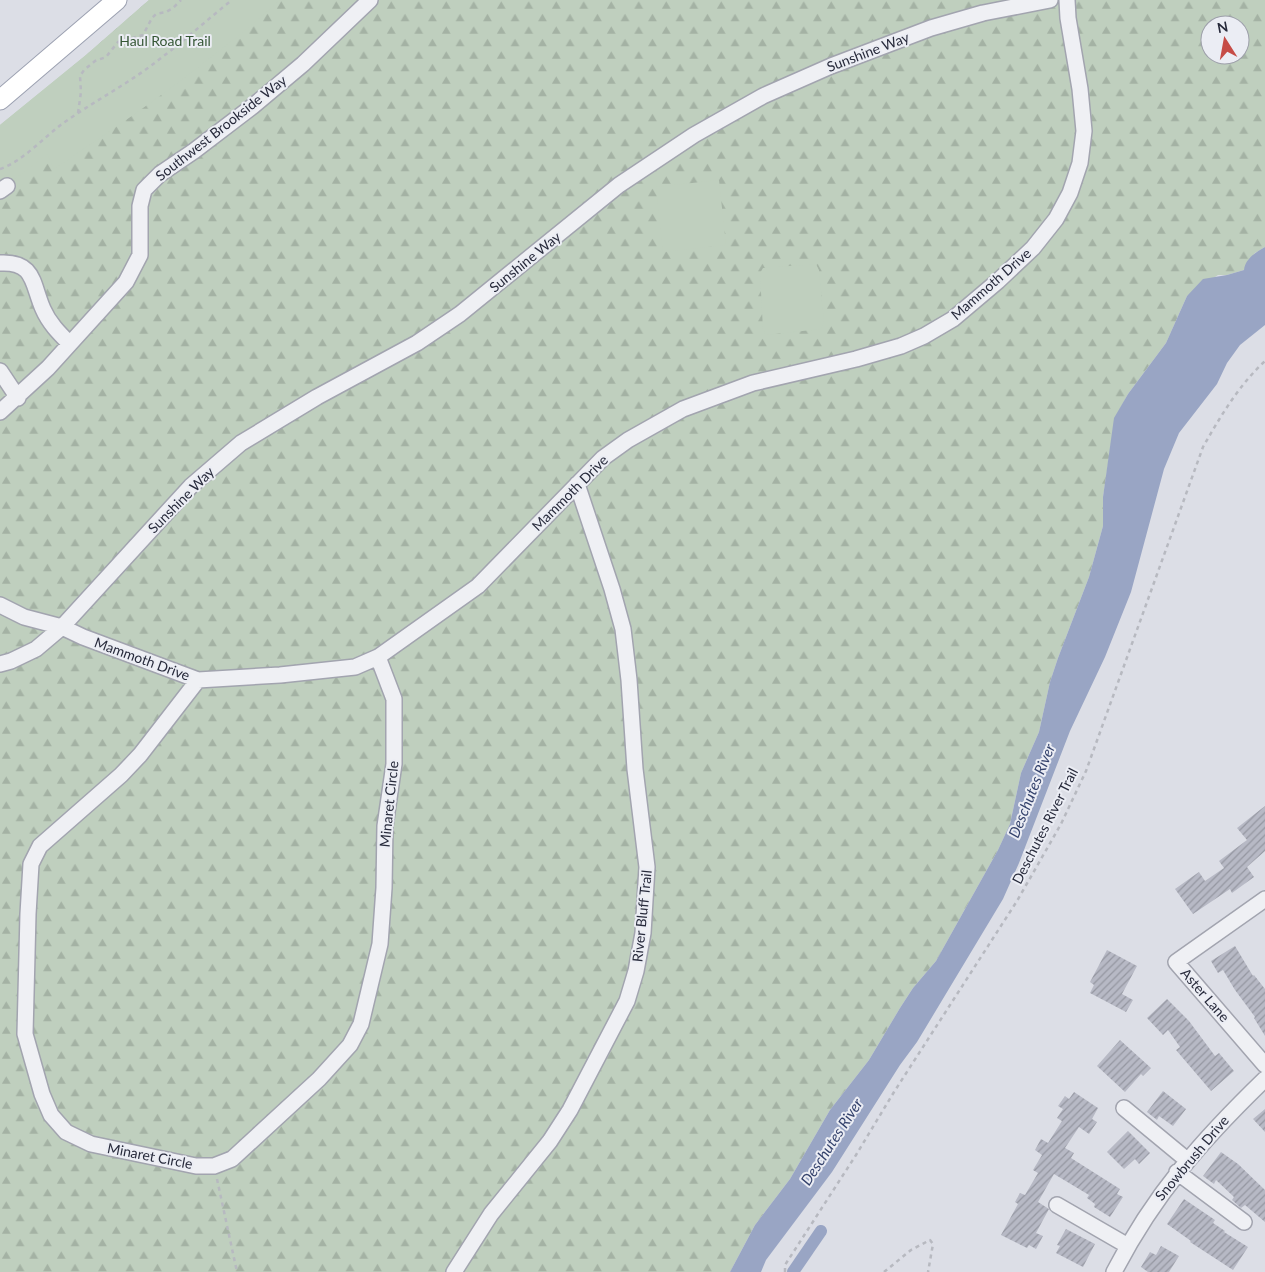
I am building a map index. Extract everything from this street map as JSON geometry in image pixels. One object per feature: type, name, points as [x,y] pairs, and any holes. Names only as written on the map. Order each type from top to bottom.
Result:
[{"type":"main road","points":[[0,100],[116,0]]},
{"type":"street","name":"Southwest Brookside Way","points":[[0,412],[18,398],[48,368],[126,282],[140,255],[140,206],[144,190],[160,174],[194,151],[289,76],[370,0]]},
{"type":"street","name":"Sunshine Way","points":[[62,627],[191,486],[242,443],[317,397],[417,343],[460,314],[619,185],[694,135],[764,96],[831,66],[931,28],[983,13],[1050,0]]},
{"type":"street","name":"Mammoth Drive","points":[[0,605],[24,617],[62,627],[83,637],[198,680],[280,675],[355,667],[378,657],[478,586],[603,458],[622,445],[683,409],[753,383],[856,359],[901,346],[924,336],[953,319],[1033,248],[1056,219],[1070,193],[1080,163],[1084,131],[1067,0]]},
{"type":"street","points":[[0,263],[18,264],[27,270],[32,278],[43,310],[54,328],[69,343]]},
{"type":"street","points":[[0,371],[18,398]]},
{"type":"street","name":"River Bluff Trail","points":[[454,1272],[491,1214],[550,1141],[570,1110],[626,1002],[636,971],[643,933],[647,867],[635,769],[630,680],[623,629],[612,589],[577,484]]},
{"type":"street","points":[[0,664],[36,648],[62,627]]},
{"type":"street","name":"Minaret Circle","points":[[198,680],[140,755],[121,775],[40,846],[32,864],[28,914],[25,1034],[42,1094],[51,1115],[66,1132],[91,1144],[196,1166],[214,1166],[232,1159],[319,1080],[350,1045],[361,1024],[380,944],[384,888],[385,826],[394,764],[394,699],[378,657]]},
{"type":"street","name":"Aster Lane","points":[[1265,899],[1176,962],[1265,1065]]},
{"type":"street","name":"Snowbrush Drive","points":[[1114,1272],[1159,1196],[1182,1166],[1228,1115],[1265,1079]]},
{"type":"street","points":[[1124,1108],[1182,1166],[1244,1222]]},
{"type":"street","points":[[1057,1205],[1128,1246]]},
{"type":"path","points":[[78,113],[81,92],[80,76],[84,70],[95,61],[106,57],[118,42],[143,35],[156,14],[166,12],[181,0]]},
{"type":"path","points":[[0,169],[28,152],[51,132],[78,113],[161,59],[232,0]]},
{"type":"path","name":"Deschutes River Trail","points":[[784,1272],[785,1265],[1017,901],[1061,824],[1086,771],[1203,447],[1221,416],[1256,369],[1265,361]]},
{"type":"path","points":[[214,1166],[237,1272]]},
{"type":"path","points":[[884,1272],[911,1250],[930,1240],[933,1244],[928,1272]]},
{"type":"green space","points":[[149,0],[1265,0],[1265,247],[1255,253],[1244,270],[1227,275],[1218,275],[1187,296],[1166,343],[1128,394],[1115,418],[1103,497],[1103,526],[1089,577],[1050,682],[1039,732],[1021,773],[1010,824],[998,850],[936,961],[913,988],[869,1060],[830,1110],[790,1179],[755,1225],[730,1272],[0,1272],[0,125],[86,55]]},
{"type":"green space","name":"Haul Road Trail","points":[[149,0],[280,0],[226,46],[170,89],[54,169],[47,154],[22,174],[0,187],[0,125],[86,55]]},
{"type":"green space","points":[[719,180],[726,245],[663,252],[656,187]]},
{"type":"green space","points":[[816,264],[819,270],[824,323],[821,329],[766,335],[763,330],[760,273],[763,268]]},
{"type":"water","name":"Deschutes River","points":[[1265,247],[1265,325],[1240,345],[1227,363],[1217,384],[1179,433],[1164,469],[1131,592],[1105,657],[1070,731],[1019,863],[1003,899],[917,1042],[900,1065],[832,1172],[766,1260],[761,1272],[730,1272],[755,1225],[790,1179],[830,1110],[869,1060],[913,988],[936,961],[998,850],[1010,824],[1021,773],[1039,732],[1050,682],[1089,577],[1103,526],[1103,497],[1114,418],[1128,394],[1166,343],[1187,296],[1203,279],[1244,270],[1249,259]]},
{"type":"building","points":[[1265,806],[1265,851],[1247,867],[1254,877],[1232,893],[1230,889],[1193,914],[1175,889],[1199,872],[1205,881],[1224,868],[1219,861],[1247,840],[1237,828]]},
{"type":"building","points":[[1235,946],[1253,976],[1265,989],[1265,1036],[1255,1017],[1223,970],[1218,973],[1211,961]]},
{"type":"building","points":[[1107,950],[1137,966],[1122,994],[1133,1000],[1126,1012],[1090,993],[1094,985],[1090,982]]},
{"type":"building","points":[[1167,999],[1189,1021],[1215,1056],[1219,1053],[1234,1071],[1211,1091],[1176,1050],[1180,1047],[1168,1030],[1163,1035],[1147,1018]]},
{"type":"building","points":[[1120,1040],[1151,1068],[1143,1076],[1141,1074],[1125,1092],[1097,1066]]},
{"type":"building","points":[[1163,1091],[1186,1109],[1173,1126],[1159,1116],[1157,1120],[1147,1112]]},
{"type":"building","points":[[1074,1092],[1098,1108],[1092,1119],[1097,1122],[1089,1134],[1079,1127],[1065,1148],[1074,1153],[1071,1158],[1120,1189],[1117,1194],[1123,1197],[1110,1217],[1094,1207],[1095,1204],[1087,1198],[1089,1195],[1054,1174],[1038,1202],[1049,1209],[1036,1233],[1043,1236],[1036,1249],[1029,1245],[1027,1248],[1001,1235],[1018,1204],[1015,1202],[1020,1193],[1025,1195],[1038,1173],[1033,1170],[1042,1155],[1035,1150],[1041,1139],[1048,1143],[1062,1121],[1057,1118],[1063,1109],[1058,1106],[1065,1096],[1069,1099]]},
{"type":"building","points":[[1265,1109],[1265,1132],[1253,1119]]},
{"type":"building","points":[[1128,1131],[1150,1153],[1139,1164],[1135,1159],[1124,1169],[1107,1152]]},
{"type":"building","points":[[1221,1152],[1238,1164],[1265,1190],[1265,1222],[1245,1205],[1241,1208],[1232,1200],[1234,1197],[1216,1180],[1214,1184],[1203,1176]]},
{"type":"building","points":[[1184,1199],[1215,1220],[1213,1223],[1224,1232],[1248,1247],[1233,1270],[1190,1242],[1167,1224]]},
{"type":"building","points":[[1066,1229],[1095,1244],[1083,1267],[1056,1253],[1060,1246],[1057,1245]]},
{"type":"building","points":[[1161,1246],[1179,1256],[1169,1272],[1148,1272],[1141,1267],[1150,1252],[1156,1255]]},
{"type":"waterway","points":[[793,1272],[821,1231]]}]
